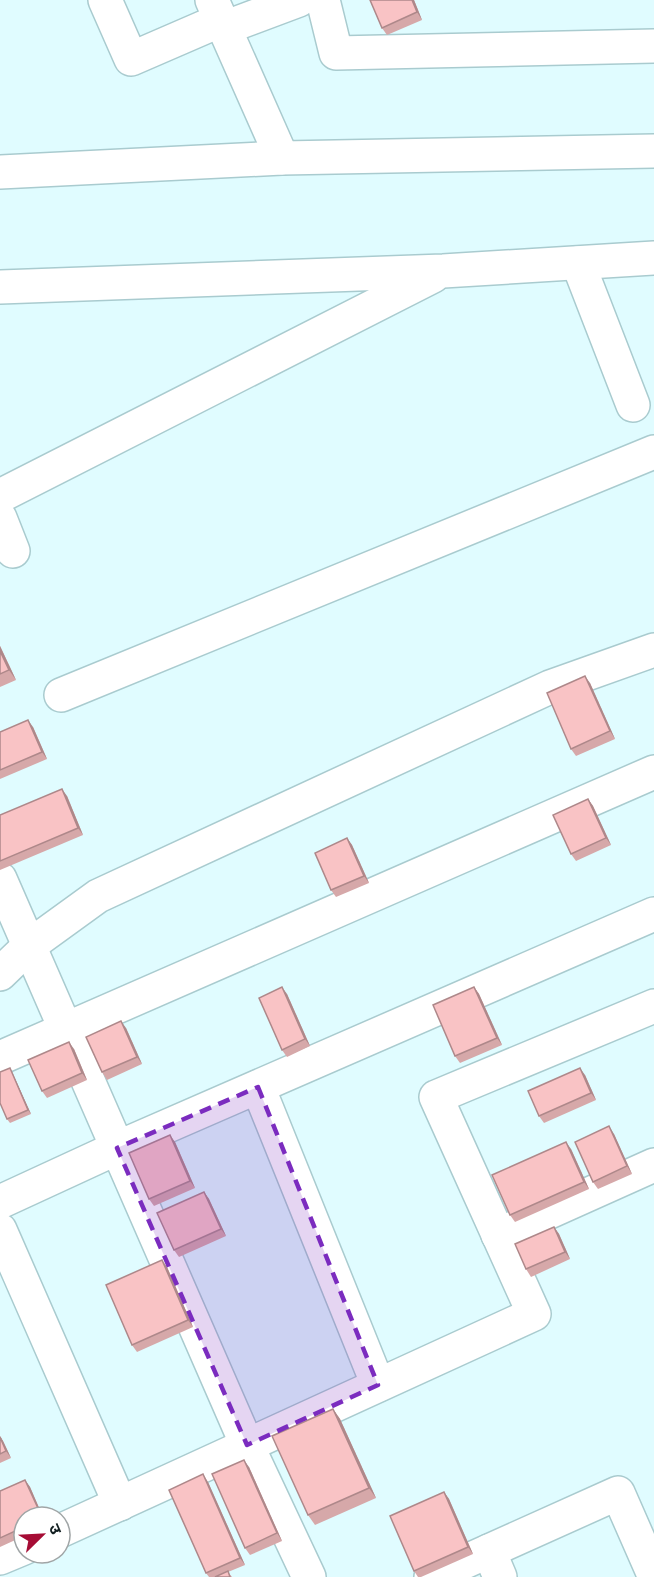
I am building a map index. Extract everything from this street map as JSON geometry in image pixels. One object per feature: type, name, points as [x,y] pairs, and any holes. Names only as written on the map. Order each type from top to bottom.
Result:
[{"type":"street","points":[[105,0],[131,59],[219,16],[299,0]]},
{"type":"street","points":[[323,0],[336,53],[654,46]]},
{"type":"street","points":[[219,16],[282,158]]},
{"type":"street","points":[[0,172],[282,158],[654,151]]},
{"type":"street","points":[[0,287],[442,271],[654,258]]},
{"type":"street","points":[[578,263],[633,405]]},
{"type":"street","points":[[0,496],[442,271]]},
{"type":"street","points":[[61,695],[654,452]]},
{"type":"street","points":[[0,518],[14,551]]},
{"type":"street","points":[[0,974],[29,946],[98,896],[550,687],[654,650]]},
{"type":"street","points":[[0,1058],[654,772]]},
{"type":"street","points":[[0,879],[247,1445],[309,1577]]},
{"type":"street","points":[[0,1202],[117,1148],[654,914]]},
{"type":"street","points":[[72,1526],[534,1314],[436,1097],[654,1006]]},
{"type":"street","points":[[258,1087],[378,1385]]},
{"type":"street","points":[[498,1235],[654,1166]]},
{"type":"street","points":[[0,1230],[120,1504]]},
{"type":"street","points":[[431,1577],[495,1564],[618,1493],[654,1575]]},
{"type":"highlighted area","points":[[258,1087],[378,1385],[247,1445],[117,1148]]},
{"type":"building","points":[[370,0],[412,0],[417,12],[382,28]]},
{"type":"building","points":[[0,651],[9,670],[0,674]]},
{"type":"building","points":[[585,676],[610,731],[571,749],[547,693]]},
{"type":"building","points":[[28,720],[42,752],[0,770],[0,732]]},
{"type":"building","points":[[62,789],[78,828],[0,861],[0,815]]},
{"type":"building","points":[[588,799],[606,838],[571,854],[553,815]]},
{"type":"building","points":[[347,838],[364,876],[331,890],[315,853]]},
{"type":"building","points":[[282,987],[305,1039],[282,1050],[259,998]]},
{"type":"building","points":[[474,987],[497,1038],[455,1056],[433,1005]]},
{"type":"building","points":[[121,1021],[137,1057],[102,1072],[86,1037]]},
{"type":"building","points":[[69,1042],[82,1073],[42,1091],[28,1060]]},
{"type":"building","points":[[10,1068],[28,1110],[7,1119],[0,1103],[0,1072]]},
{"type":"building","points":[[580,1068],[591,1093],[539,1116],[528,1091]]},
{"type":"building","points":[[609,1126],[627,1166],[593,1182],[575,1142]]},
{"type":"building","points":[[170,1135],[190,1181],[149,1199],[129,1153]]},
{"type":"building","points":[[566,1142],[584,1182],[510,1215],[492,1175]]},
{"type":"building","points":[[204,1192],[221,1229],[174,1250],[157,1213]]},
{"type":"building","points":[[554,1227],[565,1252],[526,1269],[515,1244]]},
{"type":"building","points":[[162,1260],[188,1320],[132,1345],[106,1285]]},
{"type":"building","points":[[333,1409],[369,1488],[308,1515],[272,1436]]},
{"type":"building","points":[[0,1437],[6,1451],[0,1454]]},
{"type":"building","points":[[244,1460],[277,1533],[245,1548],[212,1474]]},
{"type":"building","points":[[203,1474],[240,1558],[206,1573],[169,1490]]},
{"type":"building","points":[[25,1480],[36,1505],[12,1505],[12,1532],[0,1538],[0,1491]]},
{"type":"building","points":[[444,1492],[468,1547],[414,1571],[390,1516]]},
{"type":"building","points":[[228,1571],[230,1577],[215,1577]]}]
